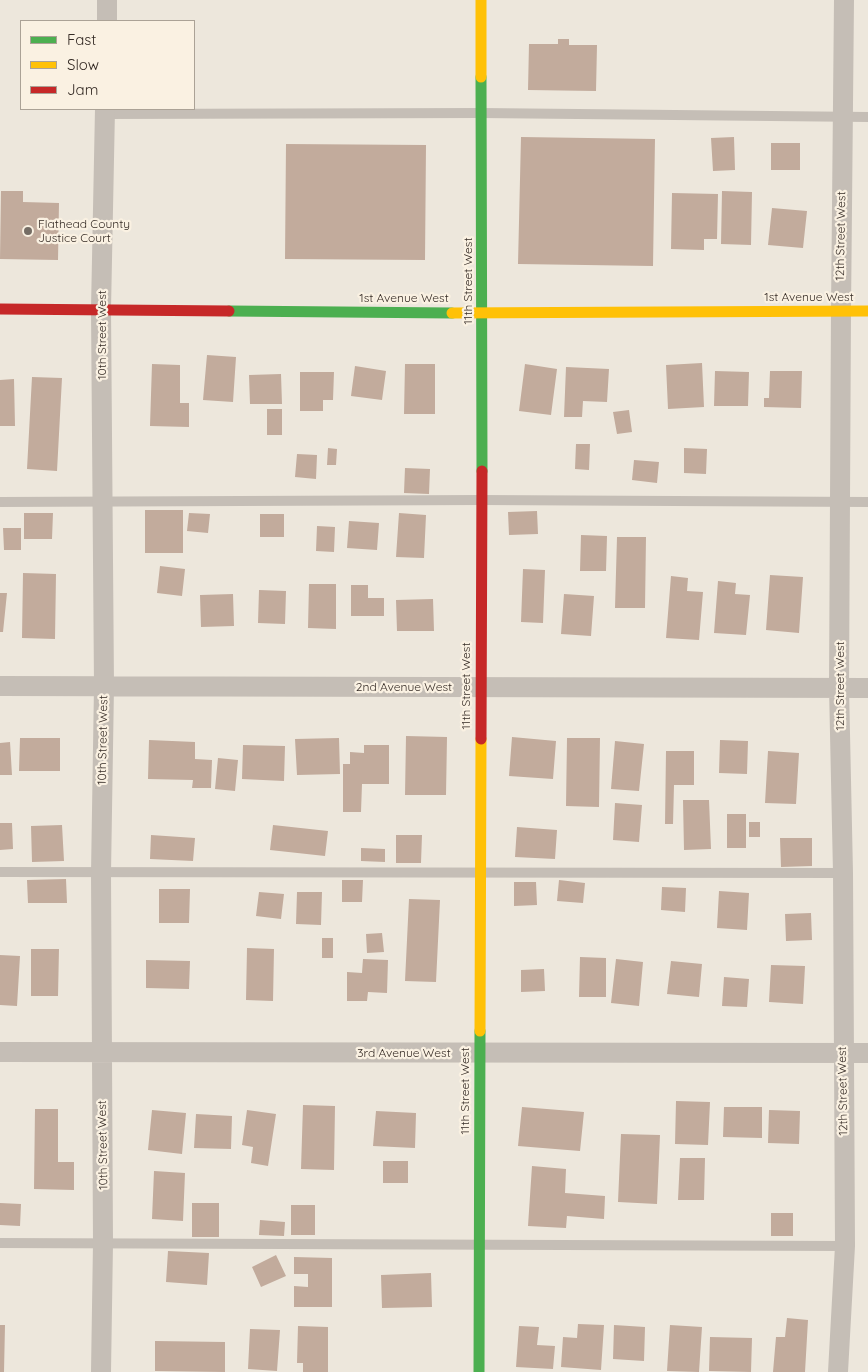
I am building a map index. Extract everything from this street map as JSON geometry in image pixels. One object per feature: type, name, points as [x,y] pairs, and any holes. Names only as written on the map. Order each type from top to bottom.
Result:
[{"type":"street","points":[[106,20],[107,0]]},
{"type":"street","name":"11th Street West","points":[[479,1372],[481,0]]},
{"type":"street","name":"12th Street West","points":[[838,1372],[845,1246],[843,873],[839,688],[841,502],[840,311],[844,0]]},
{"type":"street","name":"10th Street West","points":[[101,1372],[104,1243],[101,873],[104,502],[101,309],[105,111]]},
{"type":"street","name":"1st Avenue West","points":[[0,309],[482,312],[868,311]]},
{"type":"street","name":"2nd Avenue West","points":[[0,686],[868,688]]},
{"type":"street","name":"3rd Avenue West","points":[[0,1052],[868,1053]]},
{"type":"lane","points":[[105,111],[481,112],[868,117]]},
{"type":"lane","points":[[0,502],[481,500],[868,502]]},
{"type":"lane","points":[[0,872],[843,873]]},
{"type":"lane","points":[[0,1243],[845,1246]]},
{"type":"building","points":[[558,39],[569,39],[569,45],[597,45],[596,91],[528,90],[529,44],[558,44]]},
{"type":"building","points":[[521,137],[655,139],[653,266],[518,264]]},
{"type":"building","points":[[734,137],[735,170],[713,171],[711,138]]},
{"type":"building","points":[[771,143],[800,143],[800,170],[771,170]]},
{"type":"building","points":[[286,144],[426,145],[425,260],[285,259]]},
{"type":"building","points":[[1,191],[23,191],[23,202],[59,203],[58,260],[0,259]]},
{"type":"building","points":[[722,191],[752,192],[751,245],[721,244]]},
{"type":"building","points":[[672,193],[718,194],[717,239],[704,239],[704,250],[671,249]]},
{"type":"building","points":[[772,208],[807,211],[803,248],[768,245]]},
{"type":"building","points":[[207,355],[236,357],[233,402],[203,400]]},
{"type":"building","points":[[702,363],[704,407],[668,409],[666,365]]},
{"type":"building","points":[[152,364],[180,365],[180,403],[189,403],[189,427],[150,426]]},
{"type":"building","points":[[405,364],[435,364],[435,414],[404,414]]},
{"type":"building","points":[[525,364],[557,369],[551,415],[519,411]]},
{"type":"building","points":[[355,366],[386,371],[382,400],[351,396]]},
{"type":"building","points":[[566,367],[609,369],[607,402],[583,401],[582,417],[564,417]]},
{"type":"building","points":[[715,371],[749,372],[748,406],[714,406]]},
{"type":"building","points":[[770,371],[802,371],[801,408],[764,407],[764,398],[769,398]]},
{"type":"building","points":[[300,372],[334,372],[333,400],[323,400],[323,411],[300,411]]},
{"type":"building","points":[[281,374],[282,404],[250,404],[249,375]]},
{"type":"building","points":[[32,377],[62,378],[57,471],[27,469]]},
{"type":"building","points":[[14,379],[15,426],[0,426],[0,380]]},
{"type":"building","points":[[267,409],[282,409],[282,435],[267,435]]},
{"type":"building","points":[[629,410],[632,432],[617,434],[613,412]]},
{"type":"building","points":[[576,444],[590,444],[589,470],[575,469]]},
{"type":"building","points":[[328,448],[337,449],[336,465],[327,465]]},
{"type":"building","points":[[684,448],[707,449],[706,474],[684,473]]},
{"type":"building","points":[[297,454],[317,455],[316,479],[295,477]]},
{"type":"building","points":[[634,460],[659,462],[657,483],[632,480]]},
{"type":"building","points":[[405,468],[430,469],[429,494],[404,493]]},
{"type":"building","points":[[145,510],[183,510],[183,553],[145,553]]},
{"type":"building","points":[[537,511],[538,534],[509,535],[508,512]]},
{"type":"building","points":[[24,513],[53,513],[52,539],[24,539]]},
{"type":"building","points":[[189,513],[210,514],[208,533],[187,531]]},
{"type":"building","points":[[399,513],[426,515],[424,558],[396,557]]},
{"type":"building","points":[[260,514],[284,514],[284,537],[260,537]]},
{"type":"building","points":[[349,521],[379,523],[377,550],[347,548]]},
{"type":"building","points":[[317,526],[335,527],[334,552],[316,551]]},
{"type":"building","points":[[3,528],[21,528],[21,550],[4,550]]},
{"type":"building","points":[[581,535],[607,536],[606,571],[580,571]]},
{"type":"building","points":[[617,537],[646,537],[645,608],[615,608]]},
{"type":"building","points":[[160,566],[185,569],[182,596],[157,593]]},
{"type":"building","points":[[523,569],[545,570],[543,623],[521,622]]},
{"type":"building","points":[[23,573],[56,574],[55,639],[22,638]]},
{"type":"building","points":[[770,575],[803,577],[799,633],[766,630]]},
{"type":"building","points":[[671,576],[688,578],[687,591],[703,592],[699,640],[666,638]]},
{"type":"building","points":[[718,581],[736,583],[735,594],[750,595],[746,635],[714,633]]},
{"type":"building","points":[[309,584],[336,584],[336,629],[308,628]]},
{"type":"building","points":[[351,585],[368,585],[368,598],[384,598],[384,616],[351,616]]},
{"type":"building","points":[[259,590],[286,591],[285,624],[258,623]]},
{"type":"building","points":[[0,593],[7,593],[3,632],[0,632]]},
{"type":"building","points":[[233,594],[234,626],[201,627],[200,595]]},
{"type":"building","points":[[564,594],[594,596],[591,636],[561,634]]},
{"type":"building","points":[[433,599],[434,631],[397,631],[396,600]]},
{"type":"building","points":[[406,736],[447,737],[446,795],[405,795]]},
{"type":"building","points":[[512,737],[556,741],[553,779],[509,776]]},
{"type":"building","points":[[20,738],[60,738],[60,771],[19,771]]},
{"type":"building","points":[[339,738],[340,774],[297,775],[295,739]]},
{"type":"building","points":[[567,738],[600,738],[599,807],[566,806]]},
{"type":"building","points":[[149,740],[195,742],[195,759],[212,760],[211,788],[192,788],[193,780],[148,779]]},
{"type":"building","points":[[720,740],[748,741],[747,774],[719,773]]},
{"type":"building","points":[[615,741],[644,744],[639,791],[611,789]]},
{"type":"building","points":[[10,742],[12,775],[0,775],[0,743]]},
{"type":"building","points":[[243,745],[285,746],[284,781],[242,779]]},
{"type":"building","points":[[364,745],[389,745],[389,784],[362,784],[361,812],[343,812],[343,764],[350,764],[350,752],[364,753]]},
{"type":"building","points":[[666,751],[694,751],[694,785],[674,785],[673,824],[665,824]]},
{"type":"building","points":[[768,751],[799,753],[796,804],[765,803]]},
{"type":"building","points":[[218,758],[238,760],[235,791],[215,789]]},
{"type":"building","points":[[683,800],[709,800],[711,849],[684,850]]},
{"type":"building","points":[[615,803],[642,805],[639,842],[613,840]]},
{"type":"building","points":[[727,814],[746,814],[746,848],[727,848]]},
{"type":"building","points":[[749,822],[760,822],[760,837],[749,837]]},
{"type":"building","points":[[0,823],[12,823],[13,849],[0,850]]},
{"type":"building","points":[[62,825],[64,861],[32,862],[31,826]]},
{"type":"building","points":[[273,825],[328,831],[325,856],[270,850]]},
{"type":"building","points":[[517,827],[557,830],[555,859],[515,857]]},
{"type":"building","points":[[151,835],[195,838],[193,861],[150,859]]},
{"type":"building","points":[[396,835],[422,835],[421,863],[396,863]]},
{"type":"building","points":[[780,838],[812,838],[812,866],[781,867]]},
{"type":"building","points":[[361,848],[385,849],[385,862],[361,861]]},
{"type":"building","points":[[66,879],[67,903],[28,903],[27,880]]},
{"type":"building","points":[[342,880],[363,880],[362,902],[342,902]]},
{"type":"building","points":[[559,880],[585,883],[583,903],[557,901]]},
{"type":"building","points":[[514,882],[536,882],[537,905],[514,906]]},
{"type":"building","points":[[662,887],[686,888],[685,912],[661,910]]},
{"type":"building","points":[[159,889],[190,889],[189,923],[159,923]]},
{"type":"building","points":[[719,891],[749,893],[747,930],[717,928]]},
{"type":"building","points":[[259,892],[284,894],[281,919],[256,916]]},
{"type":"building","points":[[297,892],[322,892],[321,925],[296,924]]},
{"type":"building","points":[[409,899],[440,900],[436,982],[405,981]]},
{"type":"building","points":[[811,913],[812,940],[786,941],[785,914]]},
{"type":"building","points":[[382,933],[384,952],[367,953],[366,934]]},
{"type":"building","points":[[322,938],[333,938],[333,958],[322,958]]},
{"type":"building","points":[[247,948],[274,949],[273,1001],[246,1000]]},
{"type":"building","points":[[31,949],[59,949],[58,996],[31,996]]},
{"type":"building","points":[[0,955],[20,956],[17,1006],[0,1005]]},
{"type":"building","points":[[580,957],[606,958],[606,997],[579,997]]},
{"type":"building","points":[[363,959],[388,960],[387,993],[368,992],[367,1001],[347,1001],[347,972],[362,973]]},
{"type":"building","points":[[616,959],[643,962],[639,1006],[611,1003]]},
{"type":"building","points":[[146,960],[190,961],[189,989],[146,988]]},
{"type":"building","points":[[671,961],[702,964],[699,997],[667,994]]},
{"type":"building","points":[[771,965],[805,966],[803,1004],[769,1002]]},
{"type":"building","points":[[544,969],[545,991],[521,992],[521,970]]},
{"type":"building","points":[[724,977],[749,979],[747,1007],[722,1006]]},
{"type":"building","points":[[676,1101],[710,1102],[708,1145],[675,1144]]},
{"type":"building","points":[[303,1105],[335,1106],[334,1170],[301,1169]]},
{"type":"building","points":[[522,1107],[584,1112],[580,1151],[518,1146]]},
{"type":"building","points":[[724,1107],[762,1107],[762,1138],[723,1137]]},
{"type":"building","points":[[35,1109],[58,1109],[58,1162],[74,1162],[74,1190],[34,1189]]},
{"type":"building","points":[[152,1110],[186,1113],[182,1154],[148,1150]]},
{"type":"building","points":[[247,1110],[276,1114],[268,1166],[251,1163],[253,1147],[242,1145]]},
{"type":"building","points":[[769,1110],[800,1111],[799,1144],[768,1143]]},
{"type":"building","points":[[376,1111],[416,1113],[415,1148],[373,1146]]},
{"type":"building","points":[[196,1114],[232,1116],[231,1149],[194,1148]]},
{"type":"building","points":[[621,1134],[660,1135],[657,1204],[618,1202]]},
{"type":"building","points":[[680,1158],[705,1158],[704,1200],[678,1200]]},
{"type":"building","points":[[383,1161],[408,1161],[408,1183],[383,1183]]},
{"type":"building","points":[[532,1166],[566,1169],[565,1193],[605,1196],[604,1219],[567,1216],[566,1228],[528,1226]]},
{"type":"building","points":[[154,1171],[185,1173],[183,1221],[152,1219]]},
{"type":"building","points":[[0,1203],[21,1204],[20,1226],[0,1225]]},
{"type":"building","points":[[192,1203],[219,1203],[219,1237],[192,1237]]},
{"type":"building","points":[[291,1205],[315,1205],[315,1235],[291,1235]]},
{"type":"building","points":[[771,1213],[793,1213],[793,1236],[771,1236]]},
{"type":"building","points":[[260,1220],[285,1222],[284,1236],[259,1235]]},
{"type":"building","points":[[168,1251],[209,1253],[207,1285],[166,1282]]},
{"type":"building","points":[[276,1255],[286,1276],[261,1287],[252,1267]]},
{"type":"building","points":[[294,1257],[332,1258],[332,1307],[294,1307],[294,1286],[308,1287],[308,1274],[294,1274]]},
{"type":"building","points":[[431,1273],[432,1307],[382,1308],[381,1275]]},
{"type":"building","points":[[787,1318],[808,1320],[805,1372],[773,1372],[776,1337],[785,1337]]},
{"type":"building","points":[[578,1324],[604,1325],[601,1370],[561,1367],[563,1337],[577,1338]]},
{"type":"building","points":[[0,1325],[5,1325],[4,1372],[0,1372]]},
{"type":"building","points":[[614,1325],[645,1327],[644,1361],[613,1359]]},
{"type":"building","points":[[670,1325],[702,1327],[699,1372],[667,1371]]},
{"type":"building","points":[[298,1326],[328,1327],[328,1372],[303,1372],[303,1363],[297,1363]]},
{"type":"building","points":[[519,1326],[539,1327],[537,1345],[555,1346],[553,1369],[516,1367]]},
{"type":"building","points":[[250,1329],[280,1330],[277,1371],[248,1369]]},
{"type":"building","points":[[710,1337],[752,1338],[751,1372],[709,1371]]},
{"type":"building","points":[[155,1341],[225,1342],[225,1372],[155,1371]]},
{"type":"traffic: fast","points":[[481,77],[482,471]]},
{"type":"traffic: fast","points":[[229,311],[452,313]]},
{"type":"traffic: fast","points":[[479,1372],[480,1031]]},
{"type":"traffic: slow","points":[[481,0],[481,77]]},
{"type":"traffic: slow","points":[[452,313],[868,311]]},
{"type":"traffic: slow","points":[[480,1031],[481,739]]},
{"type":"traffic: jam","points":[[0,309],[229,311]]},
{"type":"traffic: jam","points":[[481,739],[482,471]]},
{"type":"place","name":"Flathead County Justice Court","points":[[28,231]]}]
